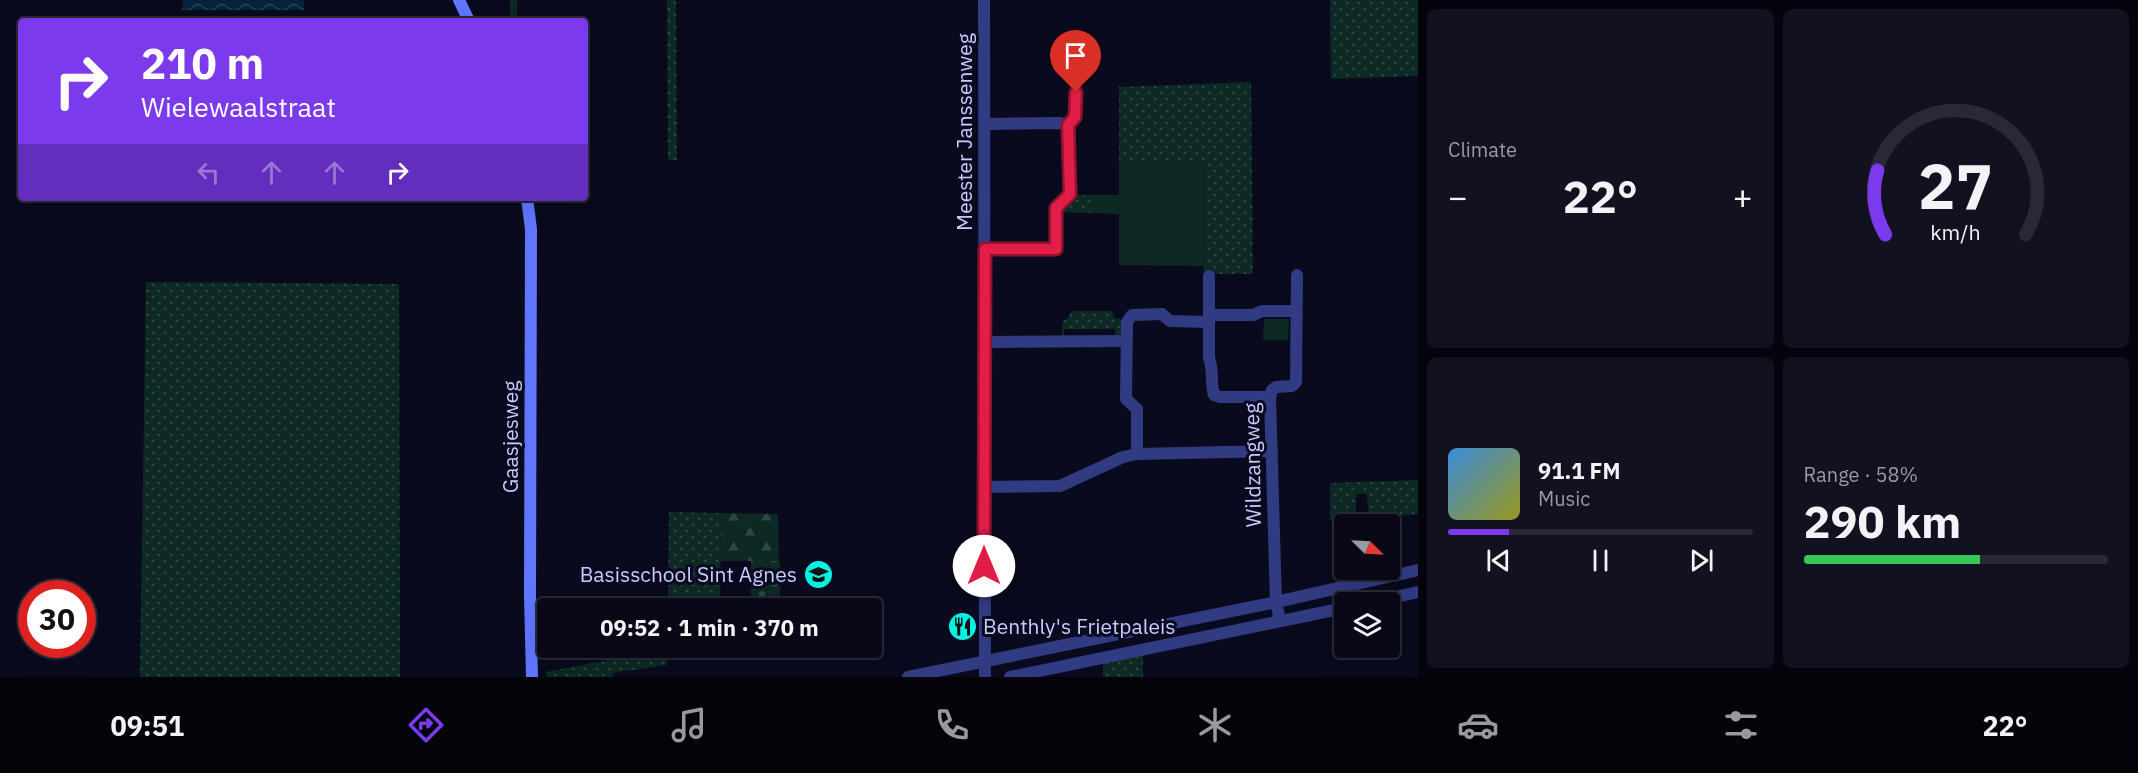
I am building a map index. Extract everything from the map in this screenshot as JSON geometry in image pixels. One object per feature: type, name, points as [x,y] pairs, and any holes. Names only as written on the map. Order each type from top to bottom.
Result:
[{"type":"main road","points":[[459,0],[468,18]]},
{"type":"main road","name":"Gaasjesweg","points":[[527,201],[531,229],[530,606],[532,677]]},
{"type":"street","name":"Meester Janssenweg","points":[[984,0],[985,677]]},
{"type":"street","points":[[985,249],[1056,249],[1056,208],[1070,194],[1068,125],[1075,117],[1076,92]]},
{"type":"street","points":[[985,124],[1059,123],[1068,125]]},
{"type":"street","name":"Wildzangweg","points":[[1280,621],[1276,602],[1270,398],[1272,390],[1276,387],[1292,386],[1296,382],[1297,275]]},
{"type":"street","points":[[1209,276],[1209,358],[1213,367],[1212,390],[1214,395],[1270,398]]},
{"type":"street","points":[[1137,454],[1137,409],[1126,399],[1126,326],[1130,317],[1137,314],[1162,314],[1170,321],[1253,315],[1262,311],[1296,311]]},
{"type":"street","points":[[985,342],[1126,341]]},
{"type":"street","points":[[985,487],[1060,486],[1123,457],[1137,454],[1272,451]]},
{"type":"street","points":[[908,677],[1276,602],[1418,570]]},
{"type":"street","points":[[1400,596],[1418,592]]},
{"type":"street","points":[[1010,677],[1334,610]]},
{"type":"green space","points":[[510,0],[517,0],[517,18],[510,18]]},
{"type":"green space","points":[[667,0],[676,0],[677,160],[668,160]]},
{"type":"green space","points":[[1330,0],[1418,0],[1418,76],[1331,79]]},
{"type":"green space","points":[[1251,82],[1253,274],[1204,274],[1205,163],[1119,163],[1119,87]]},
{"type":"green space","points":[[1119,163],[1205,163],[1204,266],[1119,265],[1119,214],[1093,213],[1093,195],[1119,195]]},
{"type":"green space","points":[[1077,195],[1093,195],[1093,213],[1061,212]]},
{"type":"green space","points":[[146,282],[399,284],[400,677],[140,677]]},
{"type":"green space","points":[[1072,311],[1112,311],[1115,318],[1123,320],[1122,335],[1115,338],[1115,329],[1064,329],[1064,338],[1062,338],[1062,322]]},
{"type":"green space","points":[[1264,319],[1289,319],[1288,340],[1263,340]]},
{"type":"green space","points":[[1418,480],[1418,514],[1400,516],[1400,514],[1369,514],[1367,494],[1356,494],[1356,514],[1334,514],[1334,521],[1331,521],[1330,483]]},
{"type":"green space","points":[[669,512],[721,513],[720,598],[668,598]]},
{"type":"green space","points":[[721,513],[778,514],[779,561],[720,561]]},
{"type":"green space","points":[[751,561],[780,561],[780,598],[751,598]]},
{"type":"green space","points":[[1143,652],[1143,677],[1103,677],[1103,661]]},
{"type":"green space","points":[[620,658],[667,658],[667,665],[613,673],[613,677],[547,677],[546,672]]},
{"type":"water","points":[[183,0],[304,0],[304,10],[182,10]]},
{"type":"place","name":"Basisschool Sint Agnes","points":[[818,575]]},
{"type":"place","name":"Benthly's Frietpaleis","points":[[962,627]]},
{"type":"route","points":[[984,566],[985,249],[1056,249],[1056,208],[1070,194],[1068,125],[1075,117],[1076,92]]}]
